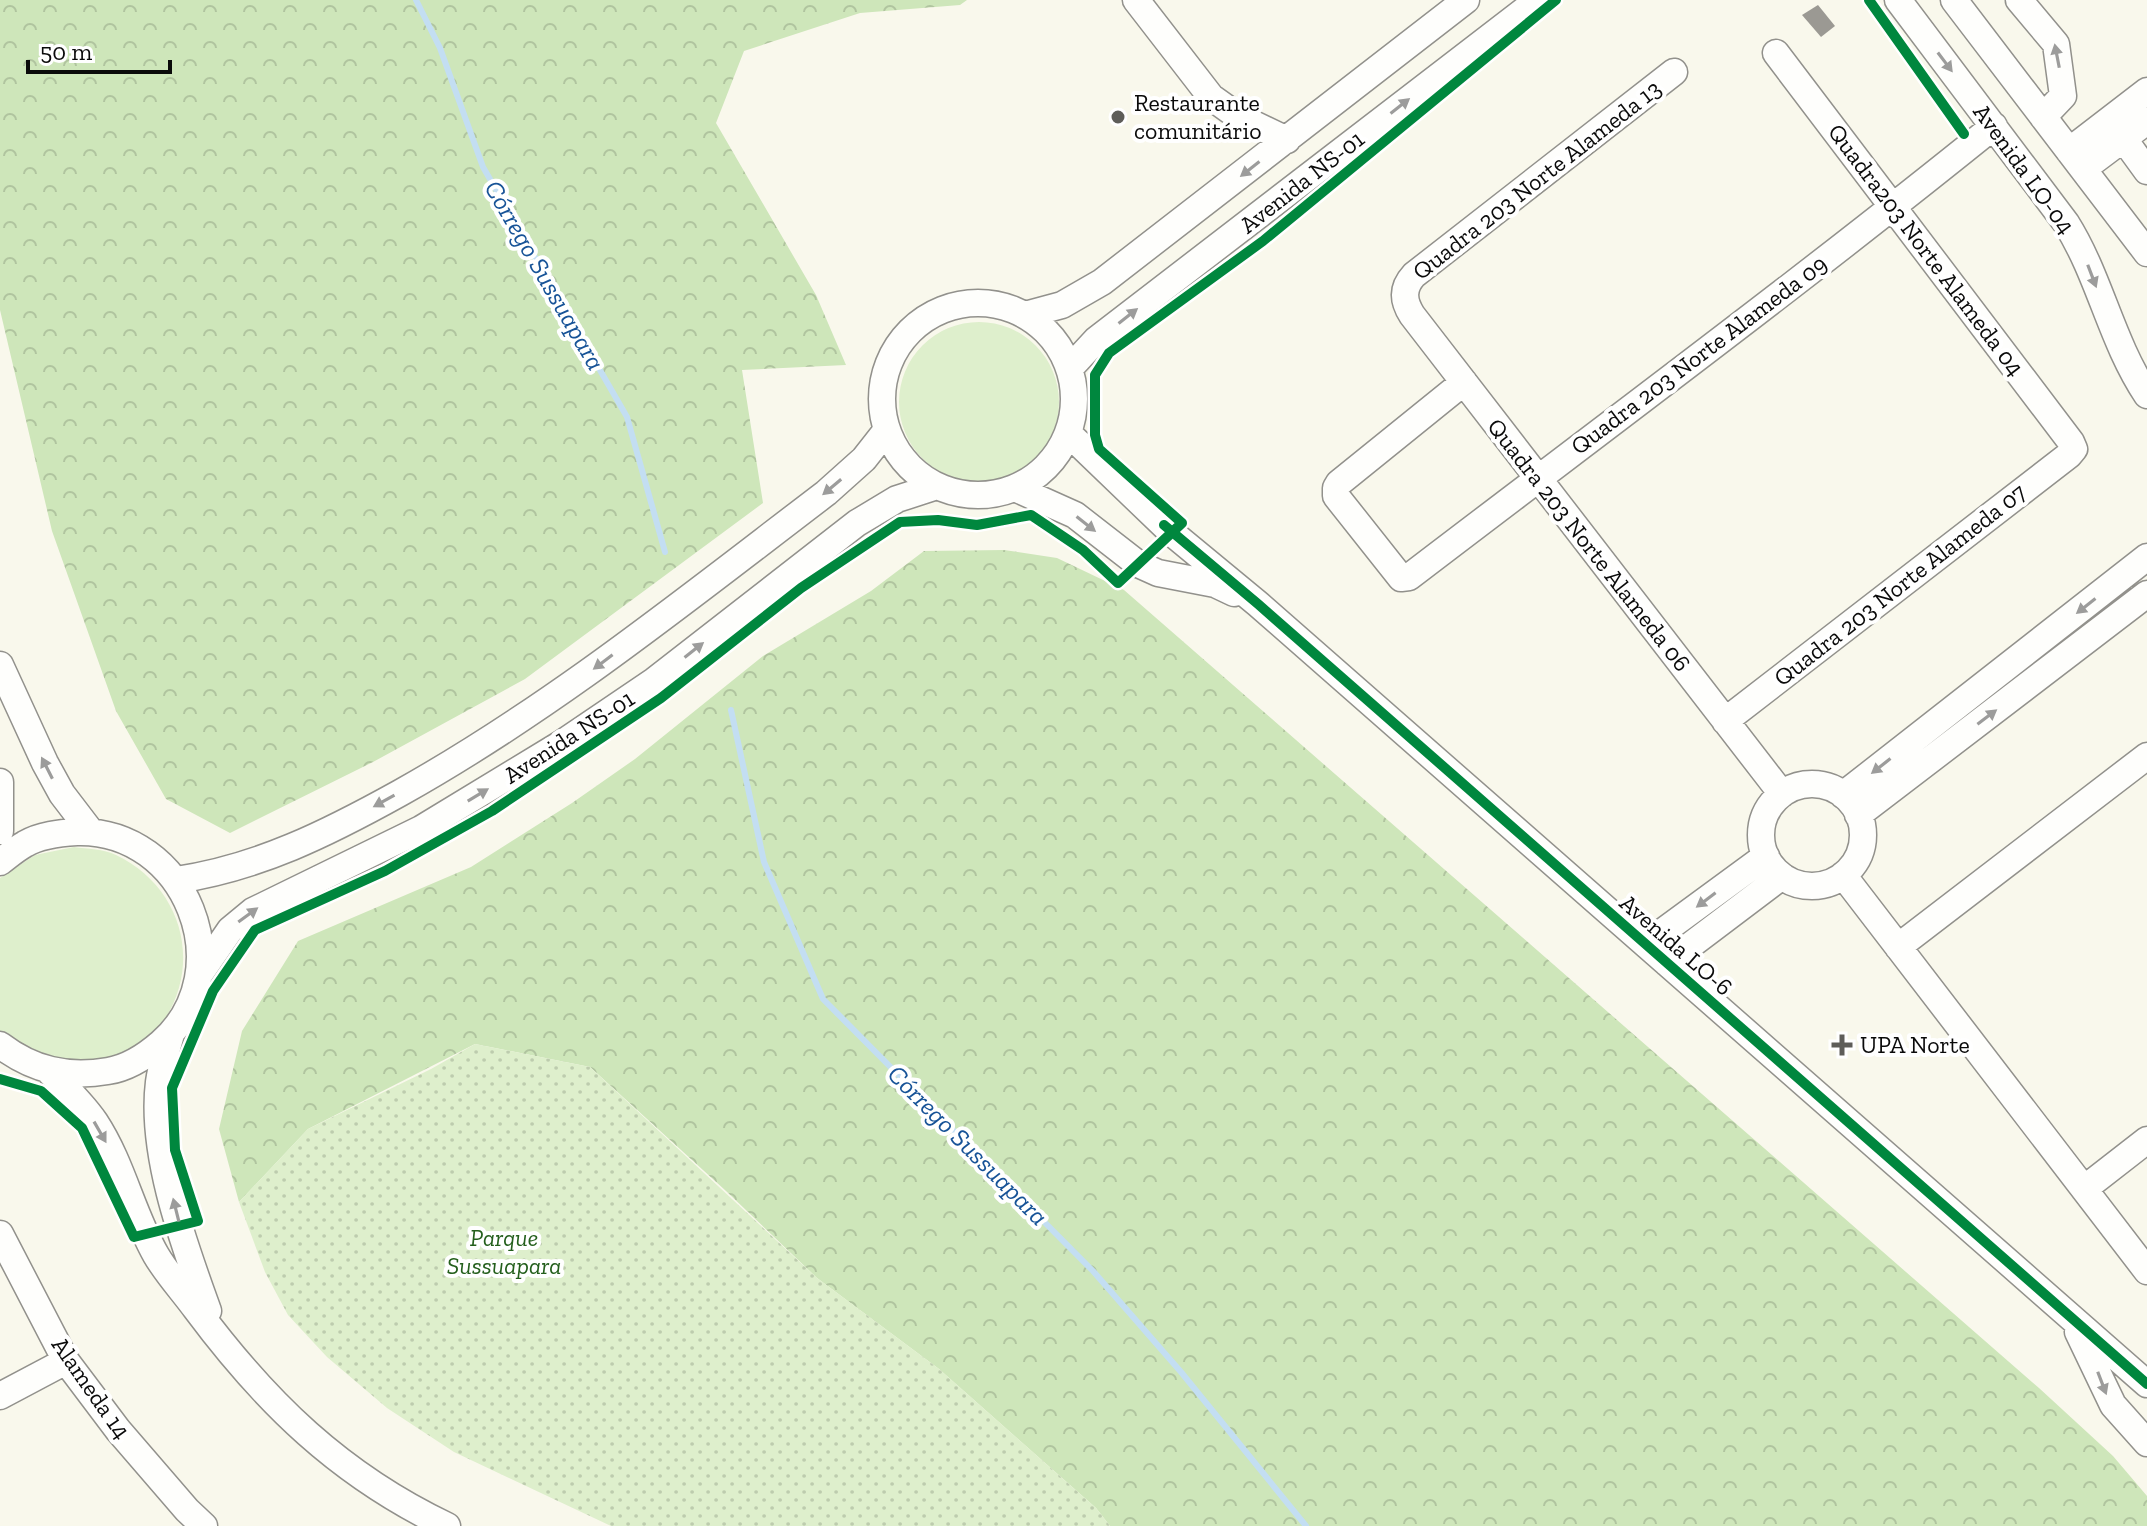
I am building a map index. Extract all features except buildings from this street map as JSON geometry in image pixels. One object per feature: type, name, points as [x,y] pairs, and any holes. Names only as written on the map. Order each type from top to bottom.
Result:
[{"type":"street","points":[[1136,0],[1211,97],[1239,117],[1287,140]]},
{"type":"street","name":"Avenida NS-01","points":[[1070,368],[1096,340],[1538,0]]},
{"type":"street","name":"Avenida LO-04","points":[[1898,0],[2057,210],[2077,241],[2123,356],[2147,395]]},
{"type":"street","name":"Avenida LO-04","points":[[1954,0],[2076,160],[2136,218],[2147,253]]},
{"type":"street","points":[[2019,0],[2056,44],[2063,96],[2043,117]]},
{"type":"street","points":[[1451,4],[1498,30]]},
{"type":"street","name":"Avenida NS-01","points":[[1025,315],[1062,305],[1102,282],[1287,140],[1451,4]]},
{"type":"street","name":"Quadra203 Norte Alameda 04","points":[[1776,53],[2074,449]]},
{"type":"street","name":"Quadra 203 Norte Alameda 13","points":[[1405,291],[1414,275],[1674,72]]},
{"type":"street","points":[[2076,160],[2147,91]]},
{"type":"street","points":[[2076,160],[2147,121]]},
{"type":"street","name":"Quadra 203 Norte Alameda 09","points":[[1464,382],[1339,483],[1335,492],[1401,578],[1409,577],[1893,207],[1994,126]]},
{"type":"street","points":[[2131,149],[2147,171]]},
{"type":"street","name":"Quadra 203 Norte Alameda 06","points":[[1405,291],[1406,306],[1412,315],[1782,794]]},
{"type":"street","points":[[986,302],[1025,315],[1040,324],[1058,344],[1070,368],[1075,401],[1069,434],[1049,467],[1017,489],[984,497],[960,495],[934,487],[911,470],[886,431],[881,400],[886,368],[901,339],[924,318],[954,305],[986,302]]},
{"type":"street","name":"Avenida NS-01","points":[[176,880],[216,874],[306,843],[454,762],[571,686],[813,503],[864,459],[886,431]]},
{"type":"street","points":[[1069,434],[1172,533],[1258,604]]},
{"type":"street","name":"Quadra 203 Norte Alameda 07","points":[[1725,721],[2074,449]]},
{"type":"street","name":"Avenida NS-01","points":[[199,975],[230,930],[253,911],[421,829],[561,744],[654,681],[857,523],[897,499],[934,487]]},
{"type":"street","points":[[1017,489],[1075,515],[1138,564],[1158,573],[1215,584],[1258,604]]},
{"type":"street","points":[[1851,805],[2147,557]]},
{"type":"street","points":[[1851,805],[2147,594]]},
{"type":"street","name":"Avenida LO-6","points":[[1258,604],[2147,1384]]},
{"type":"street","points":[[0,665],[45,763],[62,794],[91,832]]},
{"type":"street","points":[[1898,947],[2147,756]]},
{"type":"street","points":[[0,782],[0,831]]},
{"type":"street","points":[[1811,784],[1829,787],[1851,805],[1863,831],[1855,863],[1843,875],[1829,883],[1812,886],[1795,883],[1774,866],[1761,838],[1769,807],[1782,794],[1811,784]]},
{"type":"street","points":[[0,862],[26,843],[58,833],[91,832],[124,840],[152,856],[176,880],[192,909],[200,941],[199,975],[189,1006],[171,1034],[146,1056],[116,1070],[83,1075],[50,1072],[19,1059],[0,1045]]},
{"type":"street","points":[[1646,944],[1774,866]]},
{"type":"street","points":[[1667,963],[1774,866]]},
{"type":"street","points":[[1843,875],[2147,1271]]},
{"type":"street","points":[[171,1034],[159,1080],[157,1111],[162,1156],[185,1247],[217,1337]]},
{"type":"street","points":[[50,1072],[95,1122],[156,1255],[252,1380],[314,1442],[370,1483],[447,1526]]},
{"type":"street","points":[[2084,1189],[2147,1140]]},
{"type":"street","name":"Alameda 14","points":[[0,1234],[66,1361],[118,1430],[204,1526]]},
{"type":"street","points":[[2068,1315],[2093,1359],[2113,1405],[2147,1443]]},
{"type":"street","points":[[0,1396],[66,1361]]},
{"type":"green space","points":[[0,0],[967,0],[960,5],[860,13],[744,51],[716,123],[816,295],[846,365],[742,370],[763,503],[525,679],[373,762],[230,833],[166,799],[116,711],[52,531],[0,310]]},
{"type":"green space","points":[[979,322],[1010,328],[1036,345],[1053,371],[1059,402],[1053,433],[1036,459],[1010,476],[979,482],[948,476],[922,459],[905,433],[899,402],[905,371],[922,345],[948,328]]},
{"type":"green space","points":[[1004,550],[1057,558],[1124,590],[2039,1388],[2113,1456],[2147,1496],[2147,1526],[1110,1526],[1096,1508],[939,1369],[817,1278],[590,1067],[475,1044],[308,1129],[239,1202],[219,1129],[242,1031],[298,941],[471,867],[635,759],[763,656],[871,591],[924,551]]},
{"type":"green space","points":[[74,847],[101,850],[138,868],[156,885],[169,904],[183,948],[182,972],[176,996],[156,1030],[118,1056],[72,1065],[34,1056],[0,1031],[0,878],[35,855]]},
{"type":"green space","name":"Parque Sussuapara","points":[[475,1044],[590,1067],[817,1278],[939,1369],[1096,1508],[1110,1526],[611,1526],[454,1452],[387,1408],[327,1357],[288,1315],[265,1272],[239,1202],[308,1129]]},
{"type":"waterway","name":"Córrego Sussuapara","points":[[416,0],[440,48],[483,167],[627,417],[665,552]]},
{"type":"waterway","name":"Córrego Sussuapara","points":[[731,710],[764,862],[823,999],[1093,1271],[1181,1372],[1306,1526]]},
{"type":"cycle path","points":[[0,1079],[41,1091],[82,1128],[134,1237],[198,1221],[175,1150],[172,1088],[213,991],[255,930],[385,871],[492,811],[661,698],[801,588],[900,522],[938,520],[977,525],[1031,515],[1083,550],[1118,583],[1182,523],[1099,449],[1095,435],[1095,375],[1109,353],[1263,241],[1556,0]]},
{"type":"cycle path","points":[[1869,0],[1964,134]]},
{"type":"cycle path","points":[[1164,525],[2147,1384]]},
{"type":"place","name":"Restaurante comunitário","points":[[1118,117]]},
{"type":"place","name":"UPA Norte","points":[[1842,1045]]}]
